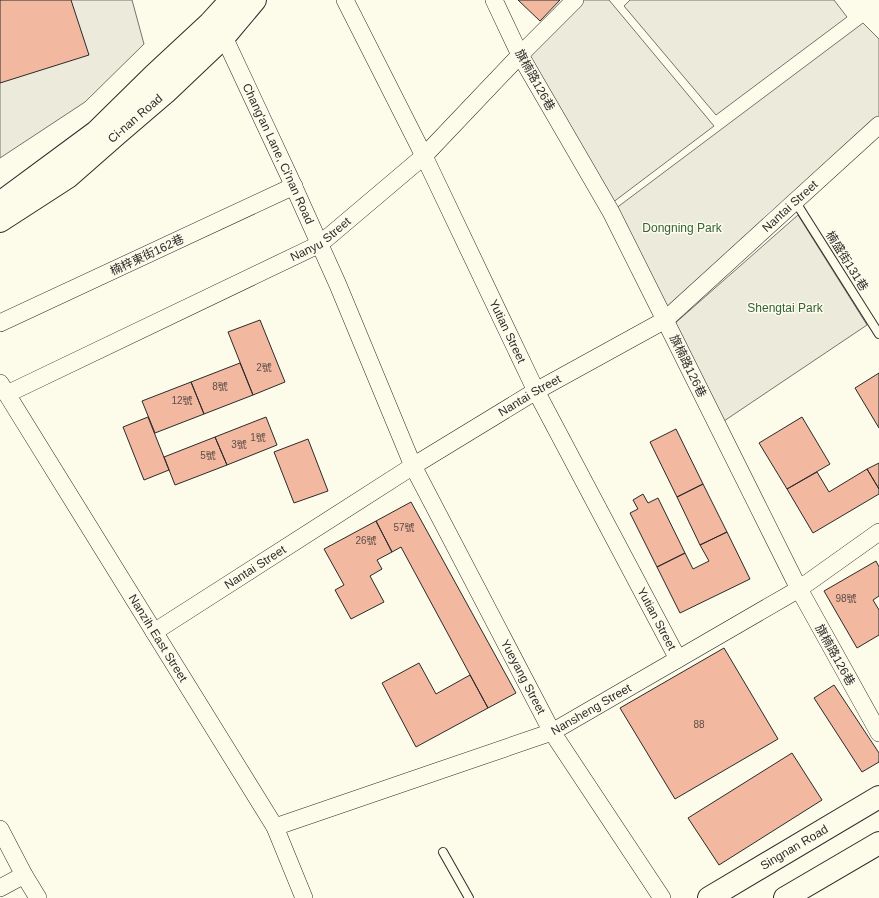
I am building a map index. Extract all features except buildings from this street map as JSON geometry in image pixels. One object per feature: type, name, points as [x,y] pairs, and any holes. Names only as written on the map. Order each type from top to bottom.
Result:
[{"type":"main road","name":"Ci-nan Road","points":[[0,221],[68,177],[164,93],[217,30],[230,0]]},
{"type":"main road","name":"Ci-nan Road","points":[[0,203],[96,132],[154,75],[217,30],[255,0]]},
{"type":"main road","name":"Singnan Road","points":[[709,898],[879,797]]},
{"type":"main road","points":[[784,898],[879,843]]},
{"type":"street","name":"Yutian Street","points":[[345,0],[424,156],[536,391],[678,659]]},
{"type":"street","name":"旗楠路126巷","points":[[494,0],[520,55],[611,212],[799,589],[879,734]]},
{"type":"street","name":"Nanyu Street","points":[[4,389],[320,244],[424,156],[520,55],[575,0]]},
{"type":"street","name":"Chang'an Lane, Ci'nan Road","points":[[217,30],[294,186],[338,285],[413,466]]},
{"type":"street","name":"Nantai Street","points":[[154,632],[413,466],[536,391],[665,320],[879,125]]},
{"type":"street","name":"楠梓東街162巷","points":[[0,323],[294,186]]},
{"type":"street","name":"Nanzih East Street","points":[[4,389],[275,827],[304,898]]},
{"type":"street","name":"Yueyang Street","points":[[413,466],[552,732],[662,898]]},
{"type":"street","name":"Nansheng Street","points":[[275,827],[552,732],[799,589],[879,532]]},
{"type":"street","points":[[0,829],[38,898]]},
{"type":"street","points":[[0,888],[24,875]]},
{"type":"lane","name":"楠盛街131巷","points":[[795,201],[879,334]]},
{"type":"lane","points":[[443,852],[469,898]]},
{"type":"green space","points":[[0,0],[132,0],[144,44],[85,102],[0,158]]},
{"type":"green space","points":[[581,0],[609,0],[714,126],[612,203],[527,56]]},
{"type":"green space","name":"Dongning Park","points":[[863,23],[879,39],[879,121],[665,320],[611,212]]},
{"type":"green space","name":"Shengtai Park","points":[[798,215],[867,325],[721,423],[673,325]]},
{"type":"shaded area","points":[[630,0],[834,0],[847,17],[716,115],[624,6]]}]
